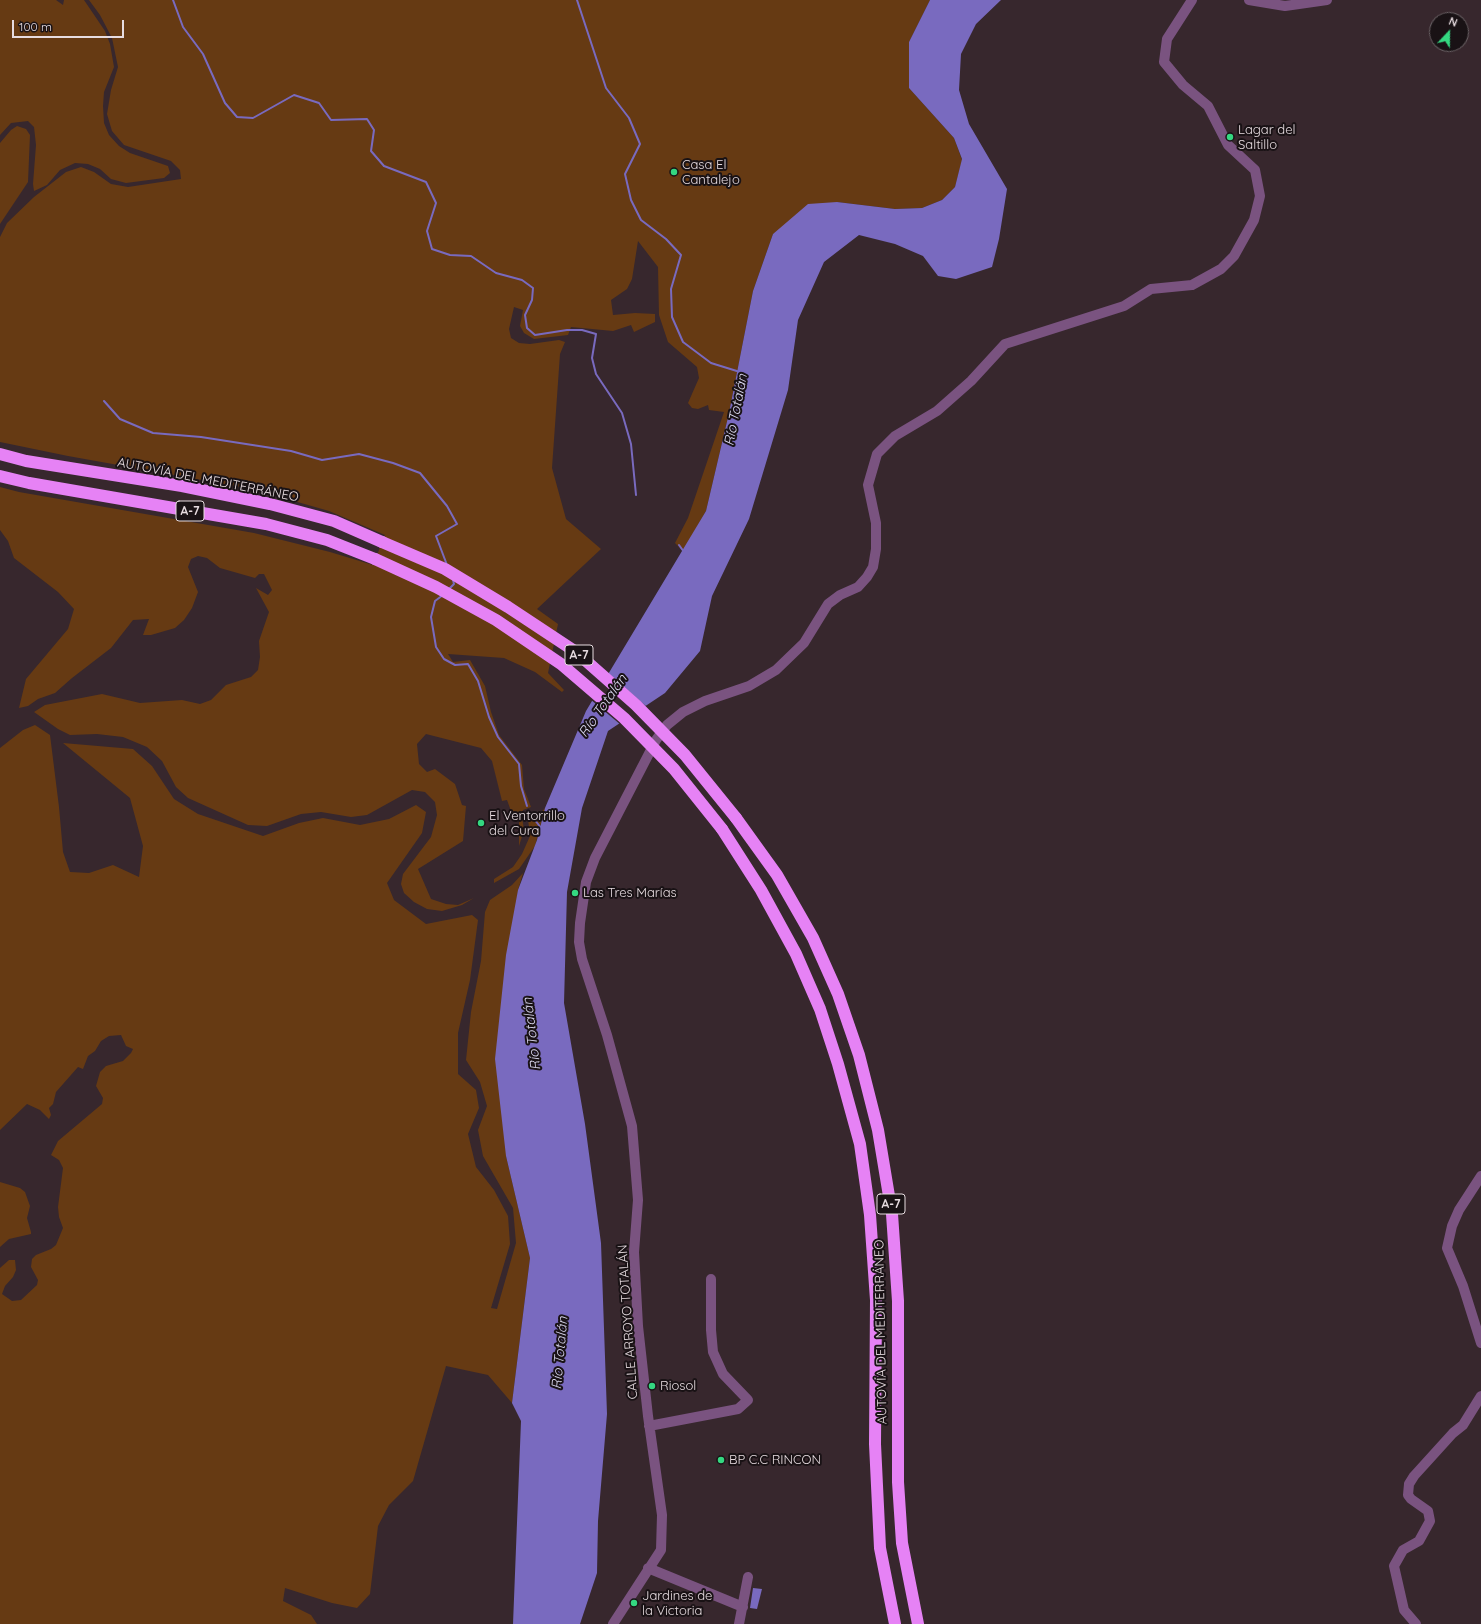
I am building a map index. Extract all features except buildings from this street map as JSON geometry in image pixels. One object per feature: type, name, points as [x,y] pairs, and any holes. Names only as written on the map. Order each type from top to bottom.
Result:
[{"type":"highway","name":"AUTOVÍA DEL MEDITERRÁNEO","points":[[0,454],[26,461],[182,486],[270,504],[334,521],[445,569],[508,607],[576,652],[636,705],[680,749],[736,818],[777,875],[813,938],[838,994],[859,1055],[878,1130],[892,1214],[898,1301],[898,1482],[902,1544],[918,1624]]},
{"type":"highway","name":"AUTOVÍA DEL MEDITERRÁNEO","points":[[0,476],[29,484],[266,524],[327,540],[375,559],[436,587],[496,620],[561,664],[624,718],[674,768],[722,829],[761,890],[796,954],[820,1009],[834,1050],[860,1144],[870,1215],[876,1300],[875,1444],[880,1548],[895,1624]]},
{"type":"street","name":"CALLE ARROYO TOTALÁN","points":[[613,1624],[660,1550],[662,1516],[649,1426],[638,1326],[634,1259],[638,1200],[632,1126],[607,1035],[582,959],[579,942],[580,923],[586,882],[595,858],[656,740],[667,725],[683,712],[705,701],[749,686],[776,670],[804,643],[828,604],[840,595],[858,587],[874,567],[876,523],[868,485],[877,454],[895,436],[937,411],[971,381],[1005,344],[1124,306],[1151,289],[1192,285],[1221,269],[1234,256],[1254,220],[1260,196],[1255,170],[1228,145],[1208,106],[1183,85],[1164,62],[1167,39],[1192,0]]},
{"type":"street","points":[[1250,0],[1284,6],[1327,0]]},
{"type":"street","points":[[1481,1176],[1459,1210],[1452,1226],[1447,1248],[1463,1286],[1481,1344]]},
{"type":"street","points":[[649,1426],[738,1409],[748,1400],[723,1374],[712,1352],[711,1279]]},
{"type":"street","points":[[1416,1624],[1404,1610],[1394,1566],[1403,1550],[1419,1541],[1430,1521],[1428,1511],[1411,1499],[1408,1495],[1409,1484],[1424,1465],[1463,1425],[1481,1396]]},
{"type":"street","points":[[648,1568],[743,1607]]},
{"type":"street","points":[[739,1624],[748,1577]]},
{"type":"shaded area","points":[[0,0],[56,0],[63,5],[64,0],[84,0],[105,31],[110,44],[114,67],[104,92],[103,106],[104,123],[109,135],[119,146],[130,153],[168,166],[170,173],[164,178],[126,183],[111,179],[100,169],[88,164],[75,163],[60,170],[47,185],[34,191],[33,184],[36,145],[34,127],[28,121],[11,123],[0,135]]},
{"type":"shaded area","points":[[89,0],[930,0],[909,42],[909,88],[954,138],[962,160],[955,187],[942,200],[922,208],[895,209],[837,202],[773,234],[753,291],[729,413],[706,511],[683,551],[675,543],[688,518],[724,412],[709,410],[708,405],[698,409],[692,408],[688,403],[699,378],[697,367],[668,342],[659,315],[658,267],[638,241],[632,279],[627,289],[611,300],[613,315],[635,313],[655,314],[655,322],[634,332],[631,325],[613,331],[571,327],[568,335],[534,339],[524,333],[520,326],[523,310],[514,307],[509,329],[511,338],[519,343],[530,344],[559,340],[565,342],[560,354],[552,468],[566,519],[601,549],[537,609],[558,624],[548,673],[564,690],[562,692],[535,672],[504,658],[448,654],[453,662],[470,660],[485,686],[491,712],[499,735],[522,765],[524,789],[531,807],[523,810],[522,817],[524,830],[519,846],[519,813],[511,811],[507,800],[502,801],[492,761],[481,748],[426,734],[417,744],[419,764],[427,772],[435,769],[455,784],[462,805],[466,806],[463,841],[418,869],[431,899],[446,904],[458,905],[474,898],[462,905],[442,911],[427,909],[414,902],[404,893],[401,884],[403,874],[431,837],[437,815],[435,802],[425,792],[412,790],[367,815],[351,817],[321,812],[301,814],[267,826],[248,825],[188,798],[176,787],[162,761],[147,747],[123,737],[97,734],[70,735],[58,729],[34,712],[45,705],[102,694],[140,703],[182,700],[200,704],[211,700],[226,685],[251,677],[258,670],[260,657],[259,641],[269,612],[256,588],[268,595],[272,590],[264,574],[259,574],[255,578],[220,568],[207,558],[198,556],[191,559],[188,567],[198,592],[192,608],[184,620],[175,628],[151,635],[143,635],[149,619],[133,620],[111,648],[55,693],[38,699],[28,706],[19,708],[26,679],[68,629],[74,609],[58,592],[14,558],[8,541],[0,530],[0,487],[19,492],[254,533],[330,552],[373,565],[385,535],[329,511],[252,489],[68,456],[0,442],[0,237],[7,223],[34,197],[66,172],[81,167],[94,172],[111,184],[128,187],[181,179],[180,170],[171,161],[124,145],[112,131],[107,114],[111,90],[118,67],[112,38],[100,15]]},
{"type":"shaded area","points":[[17,126],[26,129],[30,135],[28,182],[0,224],[0,143],[11,130]]},
{"type":"shaded area","points":[[35,725],[50,735],[63,852],[70,872],[89,873],[113,865],[139,877],[143,846],[130,798],[63,743],[133,749],[152,766],[174,799],[198,814],[263,836],[299,823],[323,818],[360,825],[389,819],[416,805],[426,812],[422,833],[387,883],[394,900],[426,924],[472,915],[478,920],[470,980],[458,1033],[458,1074],[476,1090],[479,1108],[468,1134],[476,1167],[494,1190],[508,1216],[510,1244],[491,1308],[497,1309],[516,1243],[513,1208],[483,1156],[478,1130],[487,1106],[480,1082],[466,1060],[471,1012],[481,961],[485,912],[490,900],[512,885],[523,873],[518,890],[506,1156],[530,1258],[512,1403],[488,1375],[446,1366],[413,1481],[389,1505],[378,1526],[370,1594],[357,1608],[332,1603],[285,1588],[283,1601],[311,1615],[317,1624],[0,1624],[0,1268],[9,1260],[15,1260],[16,1270],[13,1277],[5,1286],[2,1294],[12,1301],[21,1300],[37,1285],[38,1280],[31,1267],[32,1259],[36,1255],[51,1249],[56,1245],[63,1228],[59,1217],[58,1207],[63,1168],[59,1160],[51,1155],[58,1141],[102,1104],[103,1098],[96,1086],[100,1072],[106,1066],[123,1061],[133,1049],[126,1046],[121,1035],[109,1036],[101,1041],[95,1051],[88,1056],[83,1069],[78,1067],[56,1092],[53,1104],[49,1108],[51,1115],[49,1119],[40,1110],[27,1104],[0,1130],[0,748],[23,730]]},
{"type":"shaded area","points":[[545,808],[535,846],[519,869],[494,883],[494,879],[513,867],[522,854],[530,836],[528,819],[537,817]]},
{"type":"shaded area","points":[[0,1182],[20,1188],[25,1192],[30,1206],[27,1218],[31,1234],[9,1239],[0,1247]]},
{"type":"water","name":"Río Totalán","points":[[930,0],[1001,0],[976,24],[961,54],[959,90],[969,124],[1007,189],[999,239],[992,267],[956,279],[938,276],[923,256],[895,244],[859,235],[824,262],[798,320],[788,390],[749,519],[712,596],[700,651],[665,693],[608,731],[582,808],[567,892],[564,1003],[585,1124],[601,1243],[607,1414],[598,1521],[597,1573],[580,1624],[513,1624],[521,1421],[512,1403],[530,1258],[506,1156],[495,1059],[506,955],[518,890],[537,840],[545,808],[586,711],[706,511],[729,413],[753,291],[773,234],[808,204],[837,202],[895,209],[922,208],[942,200],[955,187],[962,159],[954,138],[909,88],[909,42]]},
{"type":"water","points":[[753,1588],[762,1589],[757,1609],[750,1608]]},
{"type":"pier","points":[[607,672],[647,707],[621,725],[590,699]]},
{"type":"waterway","points":[[173,0],[183,27],[203,54],[225,103],[237,117],[253,118],[294,95],[319,103],[331,120],[367,119],[374,130],[371,151],[384,166],[426,182],[436,203],[427,231],[432,249],[450,255],[471,256],[496,273],[522,280],[533,288],[532,300],[525,315],[527,328],[535,335],[567,330],[582,330],[596,334],[592,358],[596,374],[622,413],[631,444],[636,495]]},
{"type":"waterway","name":"Río Totalán","points":[[577,0],[606,88],[629,118],[640,144],[625,174],[631,200],[641,220],[666,239],[681,255],[671,289],[672,317],[683,342],[711,363],[740,372]]},
{"type":"waterway","points":[[104,401],[120,419],[153,433],[201,437],[291,451],[322,460],[359,454],[393,463],[420,473],[447,506],[457,524],[436,536],[447,565]]},
{"type":"waterway","points":[[679,545],[684,552]]},
{"type":"waterway","points":[[449,589],[454,584],[453,580]]},
{"type":"waterway","points":[[443,595],[435,601],[431,617],[436,647],[444,659],[455,665],[468,664],[478,681],[489,717],[498,737],[519,764],[521,786],[527,806]]},
{"type":"waterway","points":[[534,819],[542,829]]},
{"type":"place","name":"Lagar del Saltillo","points":[[1230,137]]},
{"type":"place","name":"Casa El Cantalejo","points":[[674,172]]},
{"type":"place","name":"El Ventorrillo del Cura","points":[[481,823]]},
{"type":"place","name":"Las Tres Marías","points":[[575,893]]},
{"type":"place","name":"Riosol","points":[[652,1386]]},
{"type":"place","name":"BP C.C RINCON","points":[[721,1460]]},
{"type":"place","name":"Jardines de la Victoria","points":[[634,1603]]}]
